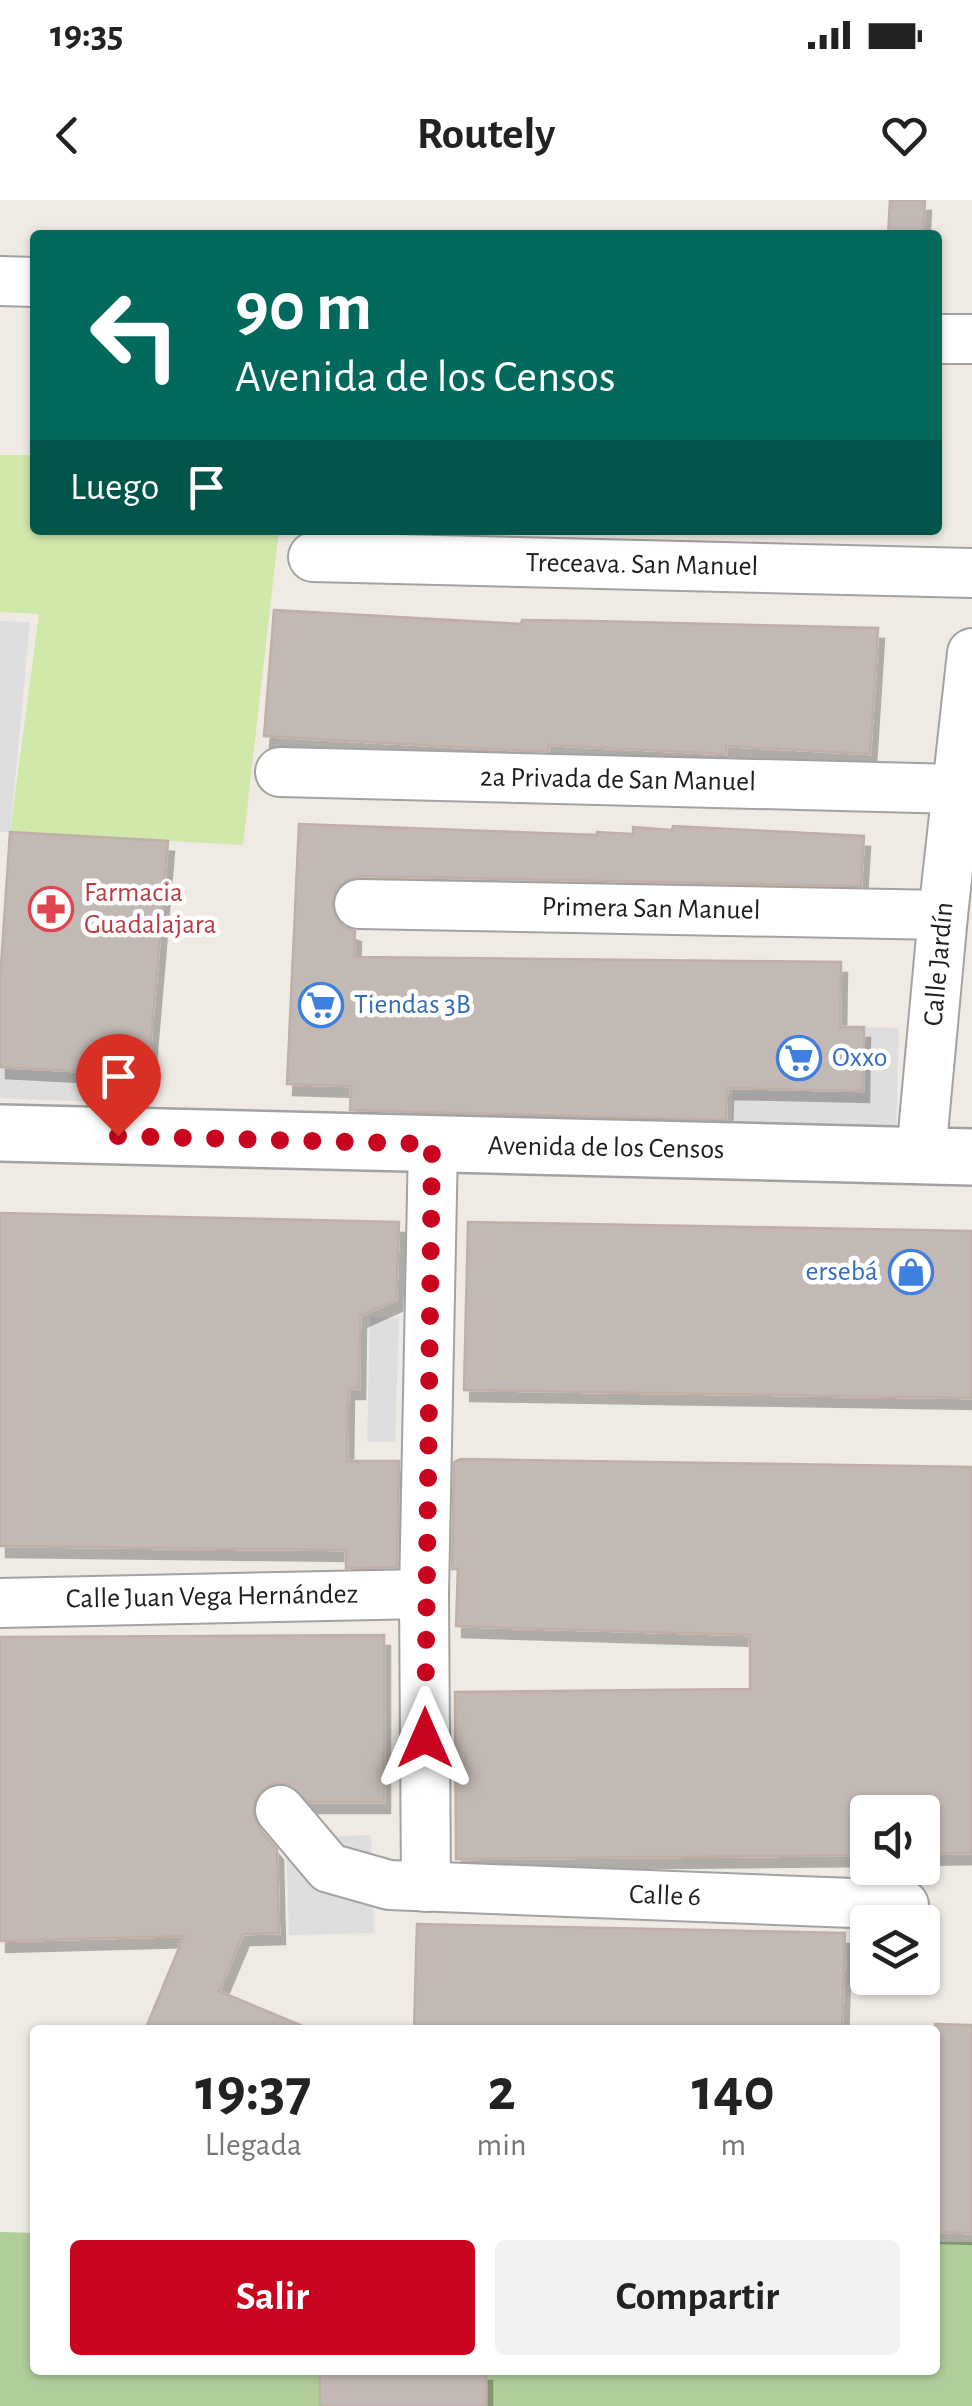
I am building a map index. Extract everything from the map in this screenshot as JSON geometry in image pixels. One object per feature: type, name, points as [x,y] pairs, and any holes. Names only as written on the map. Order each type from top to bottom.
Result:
[{"type":"street","points":[[0,281],[30,282]]},
{"type":"street","points":[[942,339],[972,340]]},
{"type":"street","name":"Treceava. San Manuel","points":[[313,557],[972,572]]},
{"type":"street","name":"Calle Jardín","points":[[947,1156],[943,915],[972,654]]},
{"type":"street","name":"2a Privada de San Manuel","points":[[280,772],[957,788]]},
{"type":"street","name":"Primera San Manuel","points":[[359,904],[943,915]]},
{"type":"street","name":"Avenida de los Censos","points":[[0,1133],[947,1156]]},
{"type":"street","points":[[426,1887],[424,1594],[432,1144]]},
{"type":"street","name":"Calle Juan Vega Hernández","points":[[0,1603],[424,1594]]},
{"type":"street","name":"Calle 6","points":[[280,1810],[329,1868],[390,1885],[850,1911]]},
{"type":"green space","points":[[0,455],[30,455],[30,535],[278,535],[243,845],[10,832],[39,614],[0,612]]},
{"type":"green space","points":[[0,2232],[30,2233],[30,2375],[940,2375],[940,2242],[972,2242],[972,2406],[0,2406]]},
{"type":"shaded area","points":[[0,621],[30,622],[10,832],[0,832]]},
{"type":"shaded area","points":[[864,1027],[899,1028],[896,1128],[732,1124],[733,1088],[862,1090]]},
{"type":"shaded area","points":[[0,1067],[148,1075],[146,1104],[0,1098]]},
{"type":"shaded area","points":[[370,1317],[399,1318],[395,1442],[367,1442]]},
{"type":"shaded area","points":[[371,1835],[374,1933],[289,1935],[286,1838]]},
{"type":"building","points":[[890,200],[925,200],[923,230],[888,230]]},
{"type":"building","points":[[274,610],[521,624],[522,620],[878,628],[870,754],[726,746],[726,754],[548,745],[548,751],[529,751],[264,736]]},
{"type":"building","points":[[299,824],[597,835],[633,834],[633,827],[672,830],[673,826],[864,836],[861,886],[360,876],[336,889],[332,904],[336,918],[355,931],[354,957],[841,962],[840,1027],[864,1027],[863,1091],[727,1088],[726,1120],[350,1110],[351,1086],[287,1084]]},
{"type":"building","points":[[10,832],[168,841],[148,1075],[0,1067],[0,981]]},
{"type":"building","points":[[0,1213],[399,1222],[396,1300],[360,1316],[359,1388],[348,1388],[347,1461],[399,1461],[397,1567],[346,1568],[346,1550],[0,1546]]},
{"type":"building","points":[[468,1222],[972,1231],[972,1398],[464,1390]]},
{"type":"building","points":[[461,1459],[972,1467],[972,1853],[940,1854],[940,1795],[850,1795],[850,1855],[456,1859],[455,1692],[750,1689],[750,1635],[456,1626],[458,1569],[452,1569],[454,1462]]},
{"type":"building","points":[[384,1635],[384,1802],[309,1802],[288,1784],[274,1783],[255,1800],[253,1814],[259,1828],[277,1849],[279,1933],[243,1934],[219,1991],[300,2025],[147,2025],[184,1936],[0,1941],[0,1637]]},
{"type":"building","points":[[417,1924],[845,1933],[842,2025],[414,2025]]},
{"type":"building","points":[[935,2024],[972,2025],[972,2233],[940,2232],[940,2025]]},
{"type":"building","points":[[320,2375],[486,2375],[486,2406],[320,2406]]},
{"type":"place","name":"Farmacia Guadalajara","points":[[51,909]]},
{"type":"place","name":"Tiendas 3B","points":[[321,1005]]},
{"type":"place","name":"Oxxo","points":[[799,1058]]},
{"type":"place","name":"ersebá","points":[[911,1272]]},
{"type":"route","points":[[118,1136],[432,1144],[425,1738]]}]
